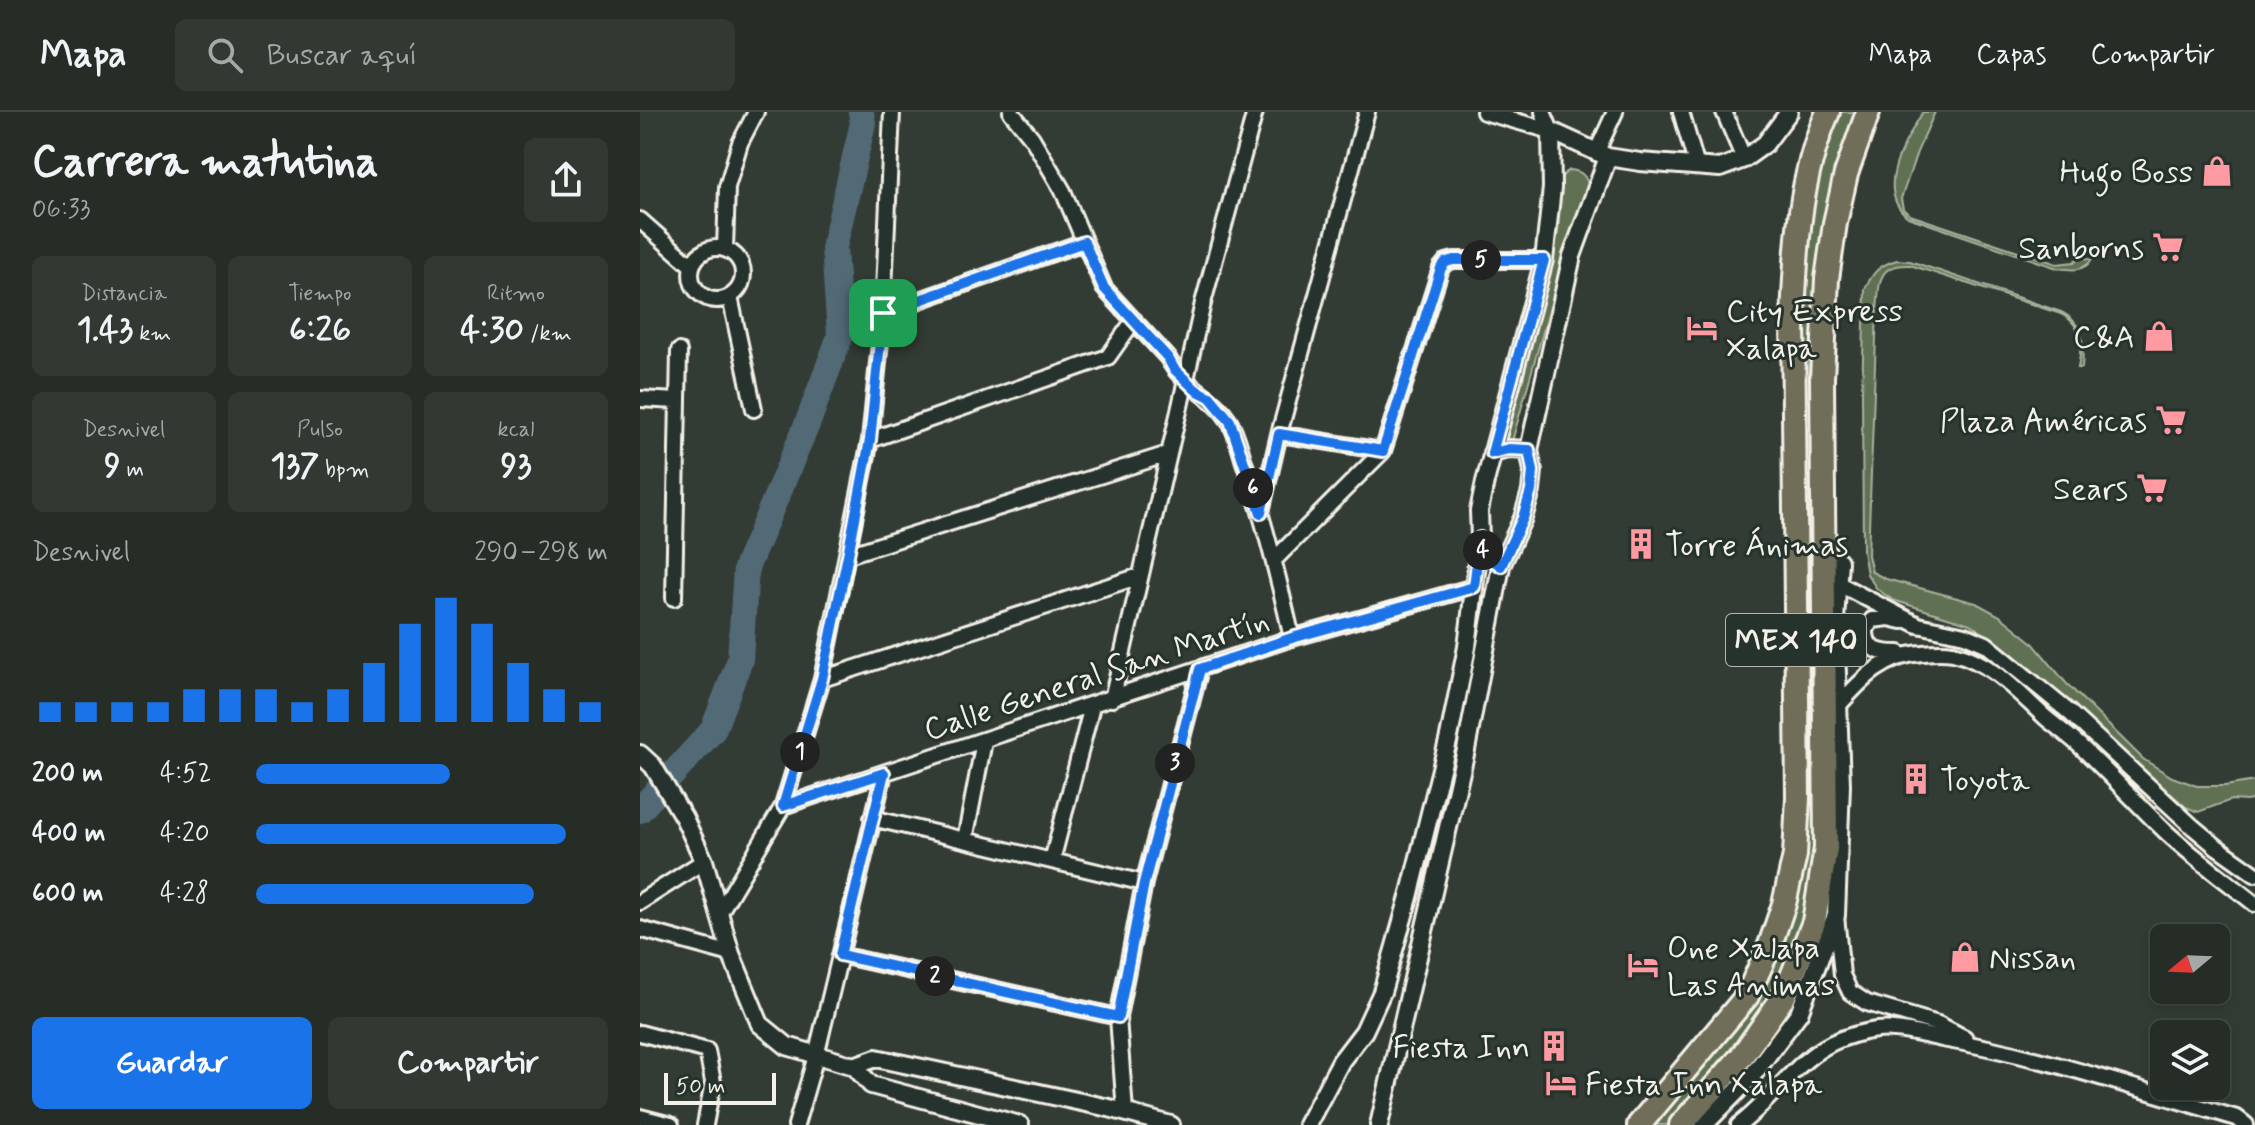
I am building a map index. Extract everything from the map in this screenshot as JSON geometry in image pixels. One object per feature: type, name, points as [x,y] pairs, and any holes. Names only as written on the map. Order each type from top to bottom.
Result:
[{"type":"highway","name":"MEX 140","points":[[1639,1125],[1747,996],[1779,917],[1795,855],[1798,797],[1793,318],[1797,247],[1806,177],[1828,112]]},
{"type":"highway","name":"MEX 140","points":[[1681,1125],[1741,1057],[1784,996],[1814,922],[1826,848],[1822,378],[1827,279],[1835,223],[1853,154],[1868,112]]},
{"type":"highway","points":[[1853,154],[1876,112]]},
{"type":"highway","points":[[1827,279],[1834,322],[1839,561]]},
{"type":"street","points":[[725,249],[727,187],[740,143],[756,112]]},
{"type":"street","points":[[720,912],[783,806],[822,679],[870,440],[883,313],[892,112]]},
{"type":"street","points":[[1011,112],[1032,138],[1063,191],[1104,288],[1168,358],[1174,369],[1196,390],[1210,397],[1230,421],[1261,513],[1292,638]]},
{"type":"street","points":[[1112,699],[1203,303],[1255,112]]},
{"type":"street","points":[[1261,513],[1279,434],[1367,112]]},
{"type":"street","points":[[1484,112],[1551,131],[1602,155],[1640,162],[1720,168],[1744,159],[1765,144],[1789,112]]},
{"type":"street","points":[[1307,1125],[1341,1061],[1364,1031],[1382,992],[1449,737],[1467,647],[1480,538],[1479,511],[1544,260],[1552,188],[1551,131],[1543,112]]},
{"type":"street","points":[[1379,1125],[1466,750],[1501,566],[1523,518],[1531,491],[1533,471],[1529,450],[1572,256],[1615,112]]},
{"type":"street","points":[[1681,112],[1697,167]]},
{"type":"street","points":[[1724,112],[1744,159]]},
{"type":"street","points":[[640,220],[692,266]]},
{"type":"street","points":[[883,313],[1084,242]]},
{"type":"street","points":[[709,249],[725,249],[739,259],[743,267],[741,285],[730,297],[712,300],[697,291],[692,266],[709,249]]},
{"type":"street","points":[[1274,560],[1383,451],[1441,268],[1446,262],[1544,260]]},
{"type":"street","points":[[730,297],[754,409]]},
{"type":"street","points":[[870,440],[1108,357],[1134,320]]},
{"type":"street","points":[[674,598],[679,351]]},
{"type":"street","points":[[640,399],[677,401]]},
{"type":"street","points":[[1279,434],[1383,451]]},
{"type":"street","points":[[1492,453],[1509,449],[1529,450]]},
{"type":"street","points":[[848,555],[1168,454]]},
{"type":"street","points":[[1480,538],[1486,555],[1501,566]]},
{"type":"street","points":[[1839,561],[1835,620],[1841,785],[1836,915],[1842,975],[1850,992],[1860,999],[1894,1013],[1938,1024],[1980,1045]]},
{"type":"street","points":[[822,679],[1140,576]]},
{"type":"street","points":[[1839,584],[1918,625]]},
{"type":"street","name":"Calle General San Martín","points":[[783,806],[1292,638],[1474,587]]},
{"type":"street","points":[[2255,874],[2193,827],[2069,712],[1986,644],[1965,635],[1889,618],[1872,620],[1866,629],[1867,642],[1873,650],[1882,653],[1949,652],[1986,667],[2021,693],[2077,743],[2170,835],[2255,904]]},
{"type":"street","points":[[1838,706],[1871,672],[1890,660],[1908,654]]},
{"type":"street","points":[[1125,1112],[1118,1017],[1144,883],[1200,669]]},
{"type":"street","points":[[1052,861],[1092,706]]},
{"type":"street","points":[[965,840],[984,741]]},
{"type":"street","points":[[640,754],[653,766],[684,818],[704,861],[731,954],[760,1024],[787,1046],[854,1066],[871,1085],[1020,1125]]},
{"type":"street","points":[[796,1125],[816,1056],[884,773]]},
{"type":"street","points":[[872,818],[1144,883]]},
{"type":"street","points":[[640,902],[704,861]]},
{"type":"street","points":[[1704,1125],[1752,1076],[1799,1013],[1836,915]]},
{"type":"street","points":[[640,929],[731,954]]},
{"type":"street","points":[[840,955],[1118,1017]]},
{"type":"street","points":[[1851,1036],[1862,1019],[1860,999]]},
{"type":"street","points":[[1739,1125],[1798,1065],[1838,1040],[1869,1030],[1894,1030],[1980,1045],[2237,1118],[2246,1125]]},
{"type":"street","points":[[640,1033],[707,1051],[713,1082],[705,1125]]},
{"type":"street","points":[[854,1066],[876,1058],[1125,1112],[1171,1125]]},
{"type":"street","points":[[640,1117],[671,1125]]},
{"type":"green space","points":[[1830,112],[1865,112],[1815,301],[1809,370],[1817,850],[1809,920],[1777,994],[1704,1088],[1672,1125],[1645,1125],[1696,1066],[1788,912],[1803,248]]},
{"type":"green space","points":[[1923,112],[1935,112],[1901,199],[1903,209],[1910,215],[2057,264],[2074,262],[2080,256],[2092,260],[2072,270],[2057,268],[1908,217],[1893,194],[1893,180],[1901,151]]},
{"type":"green space","points":[[1570,170],[1583,175],[1589,187],[1563,261],[1511,445],[1501,442],[1558,232],[1557,189],[1563,175]]},
{"type":"green space","points":[[1897,260],[1910,261],[2061,312],[2079,329],[2083,343],[2082,368],[2078,368],[2078,330],[2061,314],[1910,265],[1885,272],[1880,284],[1877,310],[1868,555],[1872,572],[1886,579],[1976,603],[2000,616],[2032,642],[2066,683],[2143,759],[2172,777],[2197,786],[2225,786],[2255,781],[2255,799],[2231,800],[2198,812],[2186,807],[1970,624],[1893,600],[1877,589],[1867,574],[1863,552],[1865,289],[1877,270]]},
{"type":"waterway","points":[[640,810],[713,730],[740,660],[746,568],[808,422],[840,336],[834,247],[863,123],[861,112]]},
{"type":"place","name":"Hugo Boss","points":[[2217,171]]},
{"type":"place","name":"Sanborns","points":[[2168,247]]},
{"type":"place","name":"City Express Xalapa","points":[[1702,328]]},
{"type":"place","name":"C&A","points":[[2159,336]]},
{"type":"place","name":"Plaza Américas","points":[[2171,420]]},
{"type":"place","name":"Sears","points":[[2152,488]]},
{"type":"place","name":"Torre Ánimas","points":[[1641,544]]},
{"type":"place","name":"Toyota","points":[[1916,779]]},
{"type":"place","name":"Nissan","points":[[1965,957]]},
{"type":"place","name":"One Xalapa Las Animas","points":[[1643,965]]},
{"type":"place","name":"Fiesta Inn","points":[[1554,1046]]},
{"type":"place","name":"Fiesta Inn Xalapa","points":[[1561,1083]]},
{"type":"route","points":[[1084,242],[1104,288],[1168,358],[1174,369],[1196,390],[1210,397],[1230,421],[1261,513],[1279,434],[1383,451],[1441,268],[1446,262],[1544,260],[1492,453],[1509,449],[1529,450],[1533,471],[1523,518],[1501,566],[1486,555],[1480,538],[1474,587],[1292,638],[1200,669],[1144,883],[1118,1017],[840,955],[884,773],[783,806],[822,679],[848,555],[870,440],[883,313],[1084,242]]}]
